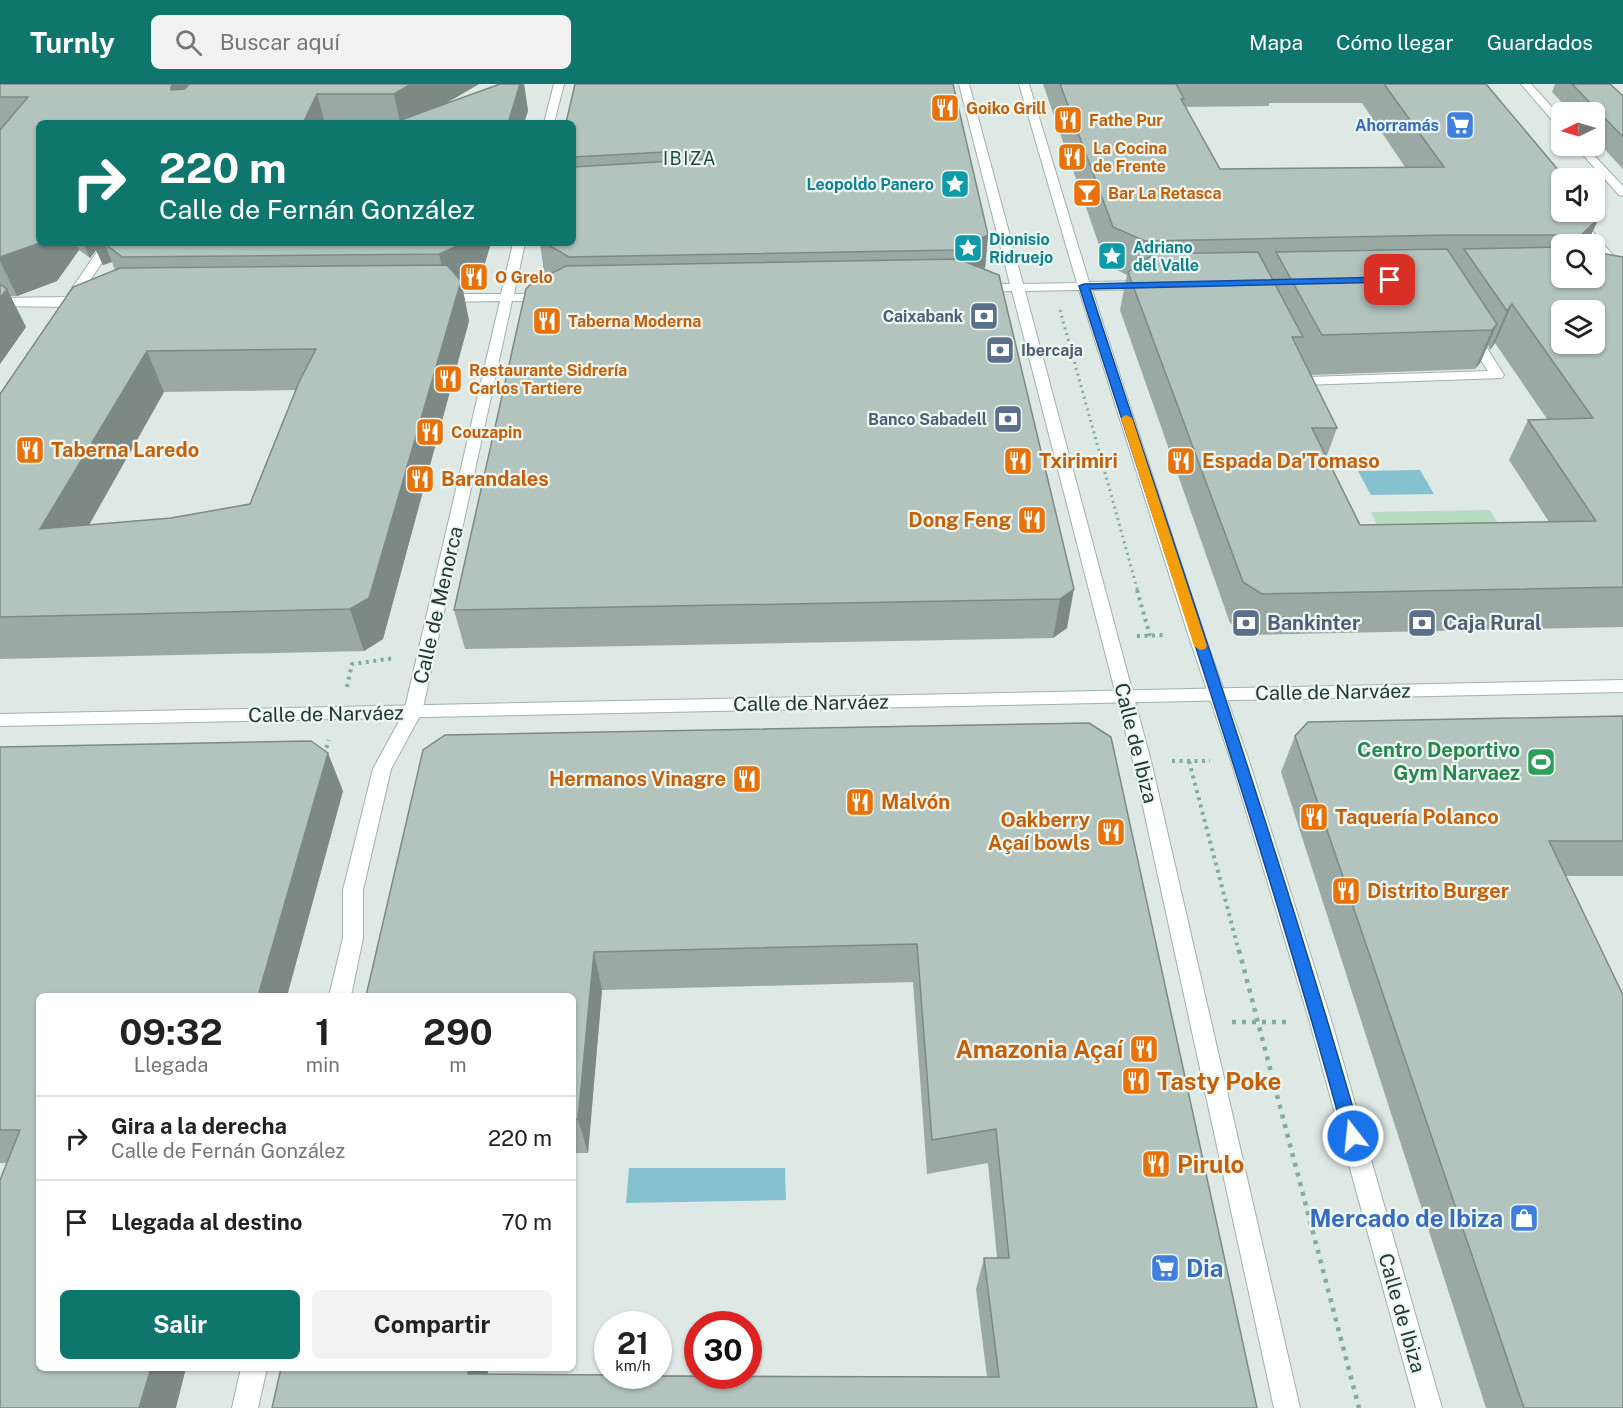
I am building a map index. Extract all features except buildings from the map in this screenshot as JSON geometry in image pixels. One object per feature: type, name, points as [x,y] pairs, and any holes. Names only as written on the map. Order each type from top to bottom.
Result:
[{"type":"street","points":[[550,120],[559,84]]},
{"type":"street","name":"Calle de Ibiza","points":[[964,84],[1142,761],[1198,1022],[1287,1408]]},
{"type":"street","name":"Calle de Ibiza","points":[[1024,84],[1084,286],[1196,634],[1240,761],[1321,1023],[1429,1408]]},
{"type":"street","points":[[1526,84],[1551,112]]},
{"type":"street","points":[[1589,156],[1623,193]]},
{"type":"street","points":[[1578,222],[1623,276]]},
{"type":"street","points":[[58,320],[107,246]]},
{"type":"street","name":"Calle de Menorca","points":[[341,993],[353,938],[353,890],[382,769],[413,712],[518,246]]},
{"type":"street","points":[[1605,277],[1623,276]]},
{"type":"street","points":[[969,289],[1163,285]]},
{"type":"street","points":[[432,298],[566,297]]},
{"type":"street","points":[[0,302],[105,301]]},
{"type":"street","points":[[1293,361],[1304,381],[1497,375],[1465,325]]},
{"type":"street","name":"Calle de Narváez","points":[[0,720],[1623,686]]},
{"type":"street","points":[[245,1408],[253,1371]]},
{"type":"path","points":[[1053,287],[1150,636]]},
{"type":"path","points":[[1110,637],[1196,634]]},
{"type":"path","points":[[1142,761],[1240,761]]},
{"type":"path","points":[[1188,761],[1359,1408]]},
{"type":"path","points":[[1198,1022],[1321,1023]]},
{"type":"green space","points":[[1490,510],[1512,547],[1388,549],[1371,512]]},
{"type":"water","points":[[1420,470],[1434,494],[1371,495],[1358,471]]},
{"type":"water","points":[[629,1168],[785,1168],[786,1200],[626,1203]]},
{"type":"slow traffic","points":[[1126,418],[1200,646]]},
{"type":"place","name":"Goiko Grill","points":[[945,108]]},
{"type":"place","name":"Fathe Pur","points":[[1068,120]]},
{"type":"place","name":"Ahorramás","points":[[1460,125]]},
{"type":"place","name":"La Cocina de Frente","points":[[1072,157]]},
{"type":"place","name":"Leopoldo Panero","points":[[955,184]]},
{"type":"place","name":"Bar La Retasca","points":[[1087,193]]},
{"type":"place","name":"Dionisio Ridruejo","points":[[968,248]]},
{"type":"place","name":"Adriano del Valle","points":[[1112,256]]},
{"type":"place","name":"O Grelo","points":[[474,277]]},
{"type":"place","name":"Caixabank","points":[[984,316]]},
{"type":"place","name":"Taberna Moderna","points":[[547,321]]},
{"type":"place","name":"Ibercaja","points":[[1000,350]]},
{"type":"place","name":"Restaurante Sidrería Carlos Tartiere","points":[[448,379]]},
{"type":"place","name":"Banco Sabadell","points":[[1008,419]]},
{"type":"place","name":"Couzapin","points":[[430,432]]},
{"type":"place","name":"Taberna Laredo","points":[[30,450]]},
{"type":"place","name":"Txirimiri","points":[[1018,461]]},
{"type":"place","name":"Espada Da'Tomaso","points":[[1181,461]]},
{"type":"place","name":"Barandales","points":[[420,479]]},
{"type":"place","name":"Dong Feng","points":[[1032,520]]},
{"type":"place","name":"Bankinter","points":[[1246,623]]},
{"type":"place","name":"Caja Rural","points":[[1422,623]]},
{"type":"place","name":"Centro Deportivo Gym Narvaez","points":[[1541,762]]},
{"type":"place","name":"Hermanos Vinagre","points":[[747,779]]},
{"type":"place","name":"Malvón","points":[[860,802]]},
{"type":"place","name":"Taquería Polanco","points":[[1314,817]]},
{"type":"place","name":"Oakberry Açaí bowls","points":[[1111,832]]},
{"type":"place","name":"Distrito Burger","points":[[1346,891]]},
{"type":"place","name":"Amazonia Açaí","points":[[1144,1049]]},
{"type":"place","name":"Tasty Poke","points":[[1136,1081]]},
{"type":"place","name":"Pirulo","points":[[1156,1164]]},
{"type":"place","name":"Mercado de Ibiza","points":[[1524,1218]]},
{"type":"place","name":"Dia","points":[[1165,1268]]},
{"type":"district","name":"IBIZA","points":[[690,158]]},
{"type":"route","points":[[1353,1136],[1321,1023],[1240,761],[1196,634],[1084,286],[1390,280]]}]
